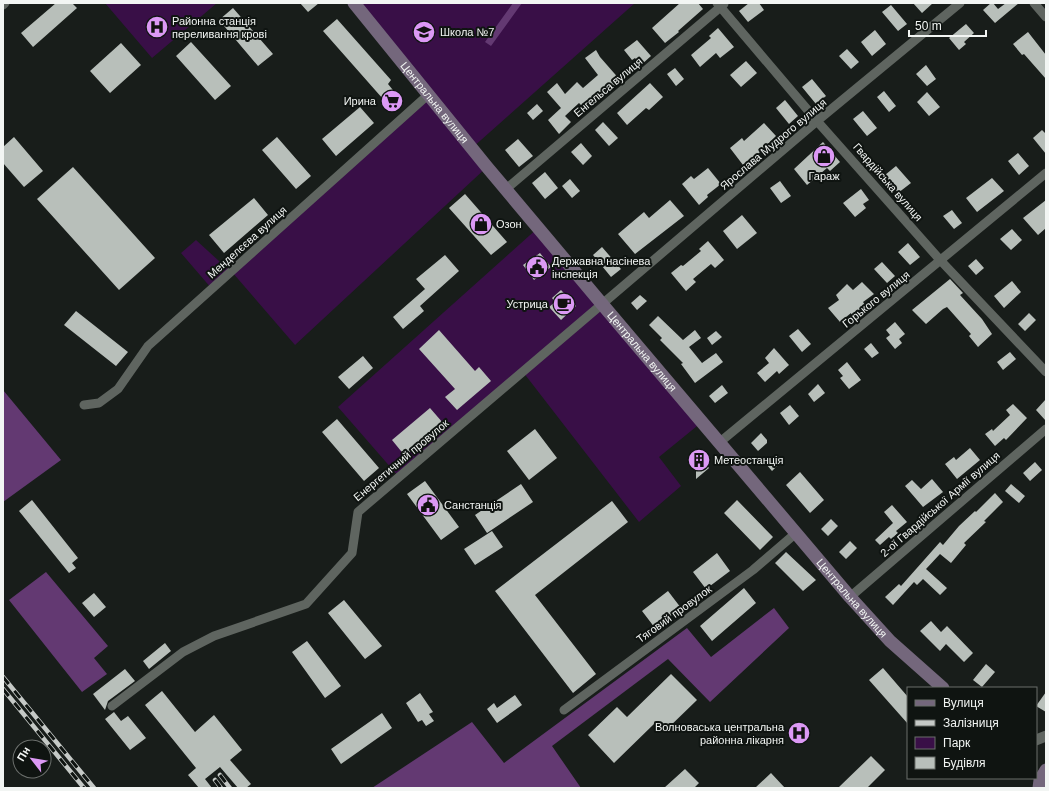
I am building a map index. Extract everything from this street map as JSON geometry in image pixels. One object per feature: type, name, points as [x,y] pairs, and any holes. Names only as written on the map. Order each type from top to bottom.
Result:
[{"type":"main road","name":"Центральна вулиця","points":[[354,3],[602,304],[850,597],[890,641],[942,687]]},
{"type":"main road","points":[[1039,788],[1042,768]]},
{"type":"street","name":"Ярослава Мудрого вулиця","points":[[602,304],[960,3]]},
{"type":"street","points":[[1034,3],[1046,16]]},
{"type":"street","name":"Гвардійська вулиця","points":[[721,4],[818,121],[941,261],[1046,372]]},
{"type":"street","name":"Енгельса вулиця","points":[[506,189],[721,4]]},
{"type":"street","name":"Менделєєва вулиця","points":[[84,405],[99,403],[118,389],[148,346],[429,94]]},
{"type":"street","name":"Горького вулиця","points":[[720,442],[1046,173]]},
{"type":"street","name":"Енергетичний провулок","points":[[112,706],[183,652],[214,636],[306,604],[352,553],[358,512],[602,304]]},
{"type":"street","name":"2-ої Гвардійської Армії вулиця","points":[[850,597],[1046,429]]},
{"type":"street","name":"Тяговий провулок","points":[[564,710],[753,570],[796,533]]},
{"type":"green space","name":"Районна станція переливання крові","points":[[105,3],[217,3],[152,58]]},
{"type":"green space","points":[[354,3],[635,3],[472,148],[487,167],[295,345],[232,272],[212,289],[181,253],[196,240],[231,272],[429,94]]},
{"type":"green space","points":[[539,227],[702,422],[659,457],[681,486],[639,522],[523,372],[399,477],[338,407]]},
{"type":"shaded area","points":[[513,3],[522,3],[491,46],[485,42]]},
{"type":"shaded area","points":[[3,390],[61,460],[3,502]]},
{"type":"shaded area","points":[[46,572],[108,646],[94,658],[107,674],[82,692],[9,600]]},
{"type":"shaded area","points":[[774,608],[789,628],[710,702],[668,659],[552,746],[581,788],[372,788],[472,722],[504,763],[687,628],[711,657]]},
{"type":"building","points":[[56,3],[72,3],[77,8],[33,47],[21,33]]},
{"type":"building","points":[[300,3],[319,3],[308,12]]},
{"type":"building","points":[[680,3],[698,3],[703,9],[665,43],[652,28]]},
{"type":"building","points":[[749,3],[759,3],[764,10],[748,22],[739,11]]},
{"type":"building","points":[[913,3],[933,3],[922,13]]},
{"type":"building","points":[[993,3],[998,9],[1006,3],[1019,3],[995,23],[983,10]]},
{"type":"building","points":[[891,5],[907,24],[898,31],[882,12]]},
{"type":"building","points":[[233,8],[273,54],[258,66],[219,20]]},
{"type":"building","points":[[337,19],[391,80],[388,84],[401,100],[389,111],[381,101],[383,99],[323,31]]},
{"type":"building","points":[[966,24],[974,33],[964,42],[966,44],[959,50],[949,38]]},
{"type":"building","points":[[718,28],[734,47],[720,58],[716,53],[700,67],[691,55],[711,38],[709,36]]},
{"type":"building","points":[[875,30],[886,44],[872,56],[861,42]]},
{"type":"building","points":[[1028,32],[1046,55],[1046,79],[1013,44]]},
{"type":"building","points":[[637,40],[651,56],[641,65],[635,58],[632,60],[624,50]]},
{"type":"building","points":[[191,42],[231,86],[215,100],[176,56]]},
{"type":"building","points":[[121,43],[141,65],[110,93],[90,71]]},
{"type":"building","points":[[847,49],[859,62],[851,69],[839,56]]},
{"type":"building","points":[[596,50],[600,57],[621,81],[606,94],[604,92],[585,109],[579,103],[565,116],[571,122],[559,134],[548,120],[561,108],[547,92],[557,83],[565,94],[577,82],[583,88],[598,75],[585,58]]},
{"type":"building","points":[[746,61],[757,73],[741,87],[730,75]]},
{"type":"building","points":[[926,65],[936,79],[927,86],[916,74]]},
{"type":"building","points":[[675,68],[684,79],[676,86],[667,74]]},
{"type":"building","points":[[812,79],[826,96],[816,104],[802,87]]},
{"type":"building","points":[[650,83],[663,97],[649,110],[646,108],[627,125],[617,113]]},
{"type":"building","points":[[884,91],[896,106],[889,112],[877,97]]},
{"type":"building","points":[[927,92],[940,107],[929,116],[917,102]]},
{"type":"building","points":[[785,100],[798,116],[789,124],[776,108]]},
{"type":"building","points":[[537,104],[543,111],[533,120],[527,113]]},
{"type":"building","points":[[360,107],[374,123],[336,156],[322,139]]},
{"type":"building","points":[[863,111],[877,128],[867,136],[853,119]]},
{"type":"building","points":[[603,122],[618,138],[609,146],[595,130]]},
{"type":"building","points":[[764,123],[776,136],[756,156],[743,165],[730,148],[742,138],[744,141]]},
{"type":"building","points":[[1042,130],[1046,134],[1046,154],[1033,138]]},
{"type":"building","points":[[14,137],[43,171],[24,187],[3,163],[3,147]]},
{"type":"building","points":[[277,137],[311,176],[296,189],[262,150]]},
{"type":"building","points":[[518,139],[533,156],[519,167],[505,150]]},
{"type":"building","points":[[823,142],[840,162],[830,171],[827,168],[807,185],[794,169]]},
{"type":"building","points":[[581,143],[592,156],[583,165],[571,152]]},
{"type":"building","points":[[1018,153],[1029,166],[1019,175],[1008,161]]},
{"type":"building","points":[[896,166],[911,183],[898,193],[885,175]]},
{"type":"building","points":[[73,167],[155,258],[119,290],[37,199]]},
{"type":"building","points":[[708,168],[721,184],[707,195],[708,197],[699,205],[682,184],[691,176],[694,179]]},
{"type":"building","points":[[545,172],[558,188],[545,199],[532,183]]},
{"type":"building","points":[[992,178],[1004,191],[977,212],[966,198]]},
{"type":"building","points":[[570,179],[580,191],[572,198],[562,186]]},
{"type":"building","points":[[780,181],[791,196],[781,203],[770,188]]},
{"type":"building","points":[[861,189],[869,200],[863,204],[866,208],[855,217],[843,203]]},
{"type":"building","points":[[465,194],[507,242],[491,255],[449,208]]},
{"type":"building","points":[[254,198],[268,215],[224,253],[209,235]]},
{"type":"building","points":[[670,200],[684,216],[635,254],[618,234],[644,212],[649,218]]},
{"type":"building","points":[[1046,200],[1046,228],[1038,235],[1023,218]]},
{"type":"building","points":[[952,210],[962,223],[954,229],[943,216]]},
{"type":"building","points":[[742,215],[757,233],[737,249],[723,231]]},
{"type":"building","points":[[1012,229],[1022,240],[1011,250],[1000,239]]},
{"type":"building","points":[[708,241],[724,260],[715,268],[711,264],[693,279],[696,282],[686,291],[671,273],[681,265],[683,266],[701,251],[699,249]]},
{"type":"building","points":[[908,243],[920,257],[910,265],[898,252]]},
{"type":"building","points":[[602,247],[621,269],[611,277],[593,255]]},
{"type":"building","points":[[540,253],[551,267],[534,280],[523,265]]},
{"type":"building","points":[[445,255],[459,271],[420,306],[424,311],[403,329],[393,317],[425,289],[416,279]]},
{"type":"building","points":[[976,259],[984,268],[976,275],[968,266]]},
{"type":"building","points":[[882,262],[895,276],[887,283],[874,269]]},
{"type":"building","points":[[950,279],[963,293],[960,295],[982,319],[992,334],[978,347],[969,336],[971,334],[947,307],[926,324],[912,310]]},
{"type":"building","points":[[1012,281],[1021,292],[1004,308],[994,296]]},
{"type":"building","points":[[862,282],[874,294],[863,302],[865,305],[852,316],[851,313],[840,322],[828,308],[839,300],[836,295],[847,284],[853,290]]},
{"type":"building","name":"Устрица","points":[[561,290],[576,306],[561,320],[549,307],[555,302],[552,298]]},
{"type":"building","points":[[640,295],[647,301],[637,310],[631,303]]},
{"type":"building","points":[[76,311],[128,352],[116,366],[64,325]]},
{"type":"building","points":[[1029,313],[1036,320],[1025,331],[1018,324]]},
{"type":"building","points":[[658,316],[683,340],[695,330],[701,338],[689,347],[702,363],[716,353],[723,362],[695,383],[681,364],[683,363],[660,340],[662,338],[649,325]]},
{"type":"building","points":[[895,322],[905,334],[899,339],[902,343],[895,349],[886,338],[890,335],[886,330]]},
{"type":"building","points":[[798,329],[811,344],[802,352],[789,336]]},
{"type":"building","points":[[439,330],[475,371],[479,367],[491,381],[457,410],[445,397],[455,389],[419,349]]},
{"type":"building","points":[[716,331],[722,337],[712,345],[707,338]]},
{"type":"building","points":[[871,343],[879,353],[872,358],[864,349]]},
{"type":"building","points":[[774,348],[789,365],[779,374],[777,371],[765,382],[757,373],[769,363],[765,358]]},
{"type":"building","points":[[1010,352],[1016,359],[1003,370],[997,362]]},
{"type":"building","points":[[363,356],[373,368],[349,389],[338,377]]},
{"type":"building","points":[[847,362],[861,380],[849,389],[840,378],[843,376],[838,370]]},
{"type":"building","points":[[818,384],[825,393],[814,402],[808,394]]},
{"type":"building","points":[[722,385],[728,393],[715,403],[709,396]]},
{"type":"building","points":[[1046,399],[1046,421],[1036,410]]},
{"type":"building","points":[[1013,404],[1027,418],[1006,440],[1004,438],[995,446],[985,434],[992,429],[993,431],[1010,415],[1006,410]]},
{"type":"building","points":[[790,405],[799,416],[789,425],[780,413]]},
{"type":"building","points":[[430,408],[443,423],[405,456],[392,440]]},
{"type":"building","points":[[337,419],[379,468],[364,481],[322,432]]},
{"type":"building","points":[[535,429],[557,458],[529,480],[507,451]]},
{"type":"building","points":[[761,433],[767,440],[767,443],[758,451],[751,443]]},
{"type":"building","points":[[970,448],[980,460],[957,479],[945,464],[954,457],[956,460]]},
{"type":"building","name":"Метеостанція","points":[[696,453],[709,468],[696,479]]},
{"type":"building","points":[[777,455],[782,461],[772,471],[766,464]]},
{"type":"building","points":[[1035,462],[1042,470],[1030,481],[1023,473]]},
{"type":"building","points":[[800,472],[824,500],[810,513],[786,485]]},
{"type":"building","points":[[932,479],[943,492],[923,507],[905,486],[912,480],[921,489]]},
{"type":"building","points":[[425,481],[459,527],[441,540],[407,494]]},
{"type":"building","points":[[521,484],[533,502],[487,533],[475,515]]},
{"type":"building","points":[[1011,484],[1025,496],[1019,503],[1005,491]]},
{"type":"building","points":[[995,493],[1003,502],[984,521],[986,522],[964,543],[966,545],[951,563],[940,554],[926,569],[947,588],[940,595],[923,579],[917,585],[914,582],[893,605],[885,597],[899,584],[901,586],[940,542],[943,545],[959,526]]},
{"type":"building","points":[[32,500],[78,558],[72,563],[76,568],[69,573],[19,511]]},
{"type":"building","points":[[737,500],[773,537],[760,550],[724,513]]},
{"type":"building","points":[[612,501],[628,522],[535,595],[596,674],[573,693],[495,591]]},
{"type":"building","points":[[892,505],[907,522],[896,531],[898,533],[891,539],[889,537],[880,545],[875,540],[893,523],[884,512]]},
{"type":"building","points":[[831,519],[838,526],[828,536],[821,529]]},
{"type":"building","points":[[492,531],[503,547],[475,565],[464,549]]},
{"type":"building","points":[[850,541],[857,548],[846,559],[839,552]]},
{"type":"building","points":[[786,552],[816,580],[803,591],[775,563]]},
{"type":"building","points":[[717,553],[730,571],[706,589],[693,572]]},
{"type":"building","points":[[744,588],[756,603],[712,641],[700,626]]},
{"type":"building","points":[[668,591],[681,608],[655,628],[642,611]]},
{"type":"building","points":[[94,593],[106,607],[94,617],[82,603]]},
{"type":"building","points":[[344,600],[382,646],[365,659],[328,613]]},
{"type":"building","points":[[931,621],[941,632],[947,626],[973,653],[964,662],[946,644],[940,651],[920,631]]},
{"type":"building","points":[[307,641],[341,686],[325,698],[292,652]]},
{"type":"building","points":[[165,643],[171,651],[149,669],[143,661]]},
{"type":"building","points":[[986,664],[995,672],[982,687],[973,680]]},
{"type":"building","points":[[883,668],[907,696],[907,723],[869,680]]},
{"type":"building","points":[[125,669],[135,681],[108,701],[105,710],[93,694]]},
{"type":"building","points":[[671,674],[697,700],[664,732],[655,723],[614,763],[588,735],[617,707],[627,717]]},
{"type":"building","points":[[162,691],[195,732],[214,715],[242,750],[230,760],[251,784],[246,788],[238,788],[220,767],[205,779],[212,788],[199,788],[188,775],[196,768],[145,705]]},
{"type":"building","points":[[1046,692],[1046,712],[1037,707]]},
{"type":"building","points":[[420,693],[433,712],[429,714],[434,721],[426,726],[422,720],[418,722],[406,703]]},
{"type":"building","points":[[515,695],[522,705],[497,723],[487,709],[494,703],[497,708]]},
{"type":"building","points":[[114,712],[121,721],[128,716],[146,738],[130,750],[105,719]]},
{"type":"building","points":[[382,713],[392,728],[341,764],[331,749]]},
{"type":"building","points":[[871,756],[885,770],[867,788],[838,788]]},
{"type":"building","points":[[685,769],[699,783],[694,788],[664,788]]},
{"type":"building","points":[[771,773],[785,788],[755,788]]},
{"type":"railway","points":[[3,677],[94,788]]},
{"type":"railway","points":[[3,689],[84,788]]},
{"type":"railway","points":[[220,775],[230,788]]},
{"type":"railway","points":[[215,780],[221,788]]},
{"type":"place","name":"Районна станція переливання крові","points":[[157,27]]},
{"type":"place","name":"Школа №7","points":[[424,32]]},
{"type":"place","name":"Ирина","points":[[392,101]]},
{"type":"place","name":"Гараж","points":[[824,156]]},
{"type":"place","name":"Озон","points":[[481,224]]},
{"type":"place","name":"Державна насiнева iнспекцiя","points":[[537,267]]},
{"type":"place","name":"Устрица","points":[[564,304]]},
{"type":"place","name":"Метеостанція","points":[[699,460]]},
{"type":"place","name":"Санстанція","points":[[428,505]]},
{"type":"place","name":"Волноваська центральна районна лікарня","points":[[799,733]]}]
